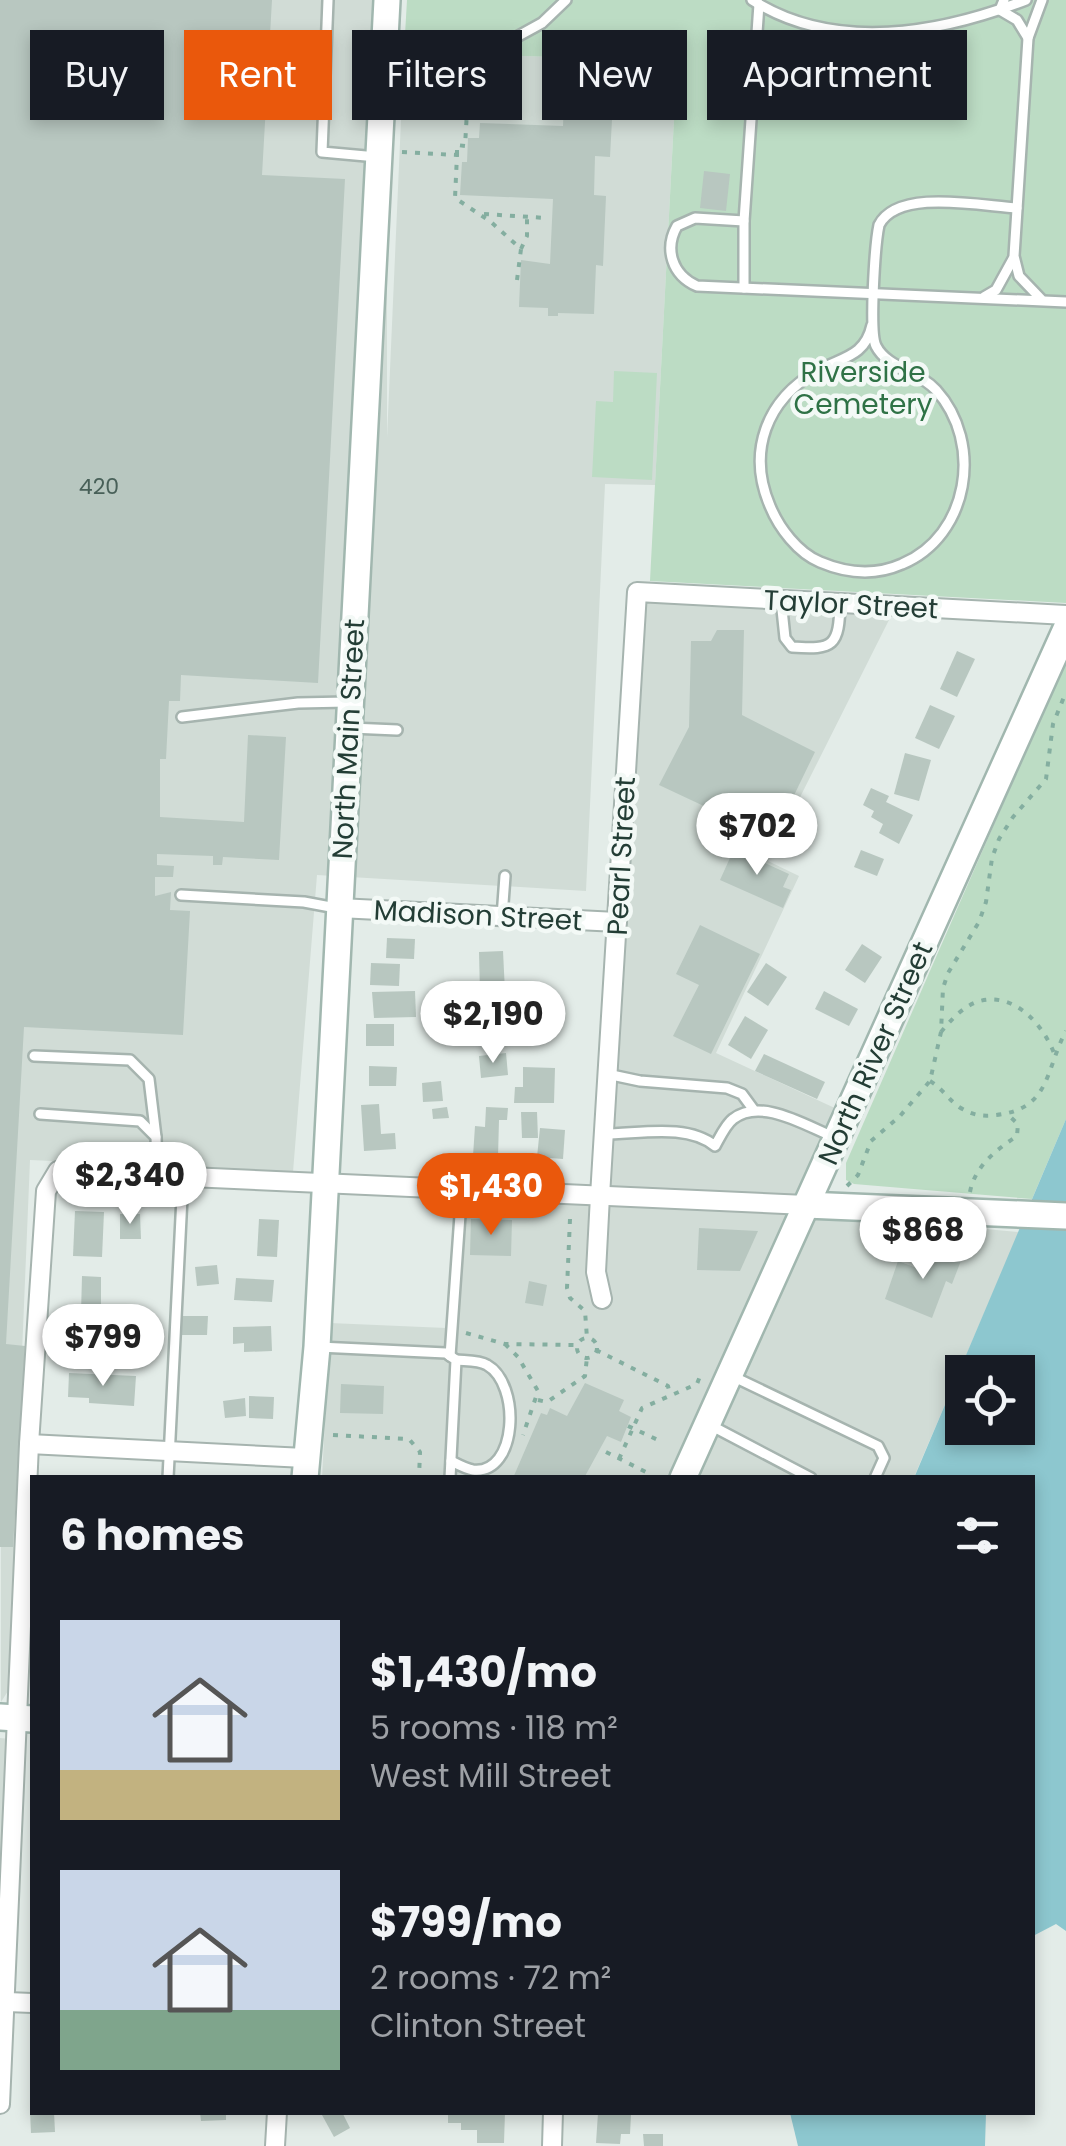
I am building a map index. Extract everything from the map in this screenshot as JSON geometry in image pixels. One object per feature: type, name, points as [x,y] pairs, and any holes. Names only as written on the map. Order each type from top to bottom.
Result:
[{"type":"street","name":"North Main Street","points":[[305,1468],[317,1347],[349,715],[388,155],[386,0]]},
{"type":"street","name":"Taylor Street","points":[[637,592],[1066,615]]},
{"type":"street","name":"Pearl Street","points":[[602,1299],[596,1272],[637,592]]},
{"type":"street","name":"North River Street","points":[[684,1475],[1066,629]]},
{"type":"street","name":"Madison Street","points":[[339,908],[617,922]]},
{"type":"street","points":[[0,2104],[29,1444],[46,1191],[58,1171],[1066,1216]]},
{"type":"street","points":[[29,1444],[169,1452],[305,1468]]},
{"type":"street","points":[[7,2002],[30,2003]]},
{"type":"street","points":[[275,2146],[276,2115]]},
{"type":"street","points":[[552,2146],[553,2115]]},
{"type":"lane","points":[[328,0],[322,152],[388,155]]},
{"type":"lane","points":[[522,34],[542,23],[566,0]]},
{"type":"lane","points":[[744,288],[756,2],[812,26],[847,32],[942,27],[1026,0]]},
{"type":"lane","points":[[1042,0],[1028,38],[1014,256],[1019,276],[1044,300]]},
{"type":"lane","points":[[1002,5],[1028,38]]},
{"type":"lane","points":[[872,325],[865,345],[843,362],[804,379],[779,402],[768,416],[760,455],[765,494],[773,513],[800,550],[826,565],[863,573],[903,564],[935,542],[957,506],[965,472],[960,435],[944,400],[923,379],[885,358],[873,340],[877,235],[884,216],[890,210],[922,202],[1017,208]]},
{"type":"lane","points":[[744,221],[695,218],[677,226],[669,246],[674,265],[688,282],[697,286],[1066,302]]},
{"type":"lane","points":[[983,298],[996,290],[1014,256]]},
{"type":"lane","points":[[780,600],[784,638],[792,647],[820,649],[833,643],[840,632],[840,603]]},
{"type":"lane","points":[[182,717],[298,703],[397,730]]},
{"type":"lane","points":[[502,917],[504,876]]},
{"type":"lane","points":[[181,895],[304,902],[339,908]]},
{"type":"lane","points":[[34,1056],[130,1060],[149,1079],[157,1173]]},
{"type":"lane","points":[[607,1074],[640,1081],[727,1088],[742,1094],[753,1109],[788,1118],[836,1138]]},
{"type":"lane","points":[[604,1134],[686,1133],[705,1138],[715,1146],[732,1119],[753,1109]]},
{"type":"lane","points":[[40,1114],[140,1120],[156,1137]]},
{"type":"lane","points":[[168,1475],[184,1175]]},
{"type":"lane","points":[[450,1475],[452,1332],[464,1190]]},
{"type":"lane","points":[[317,1347],[485,1363],[499,1375],[510,1398],[508,1442],[497,1460],[486,1468],[473,1470],[451,1461]]},
{"type":"lane","points":[[730,1375],[878,1446],[884,1458],[876,1475]]},
{"type":"lane","points":[[707,1424],[805,1475]]},
{"type":"path","points":[[466,120],[465,146],[457,145],[455,198],[521,249]]},
{"type":"path","points":[[388,155],[457,155]]},
{"type":"path","points":[[479,214],[546,218]]},
{"type":"path","points":[[517,280],[527,217]]},
{"type":"path","points":[[848,1186],[858,1176],[871,1141],[900,1116],[930,1081],[948,973],[979,922],[992,858],[1000,839],[1013,817],[1046,779],[1052,724],[1066,692]]},
{"type":"path","points":[[941,1032],[956,1016],[980,1001],[1008,1002],[1028,1014],[1046,1033],[1054,1054]]},
{"type":"path","points":[[930,1081],[958,1106],[981,1117],[1007,1114],[1031,1105],[1049,1080],[1054,1054],[1066,1031]]},
{"type":"path","points":[[970,1192],[974,1175],[998,1148],[1017,1136],[1018,1124],[1007,1114]]},
{"type":"path","points":[[452,1332],[479,1335],[504,1344],[577,1346],[587,1338],[588,1319],[570,1298],[567,1288],[570,1220]]},
{"type":"path","points":[[587,1338],[594,1341],[596,1350]]},
{"type":"path","points":[[577,1346],[579,1354],[588,1358]]},
{"type":"path","points":[[538,1400],[548,1402],[585,1376],[588,1358],[596,1350]]},
{"type":"path","points":[[596,1350],[668,1386],[670,1395]]},
{"type":"path","points":[[619,1459],[630,1427],[642,1408],[697,1384],[700,1376]]},
{"type":"path","points":[[630,1427],[658,1440]]},
{"type":"path","points":[[333,1434],[404,1437],[420,1452],[419,1475]]},
{"type":"path","points":[[606,1452],[646,1472]]},
{"type":"shaded area","points":[[0,0],[387,0],[387,30],[352,30],[352,120],[387,120],[387,438],[401,120],[522,120],[522,56],[542,57],[542,120],[674,120],[655,485],[605,484],[586,891],[317,875],[293,1172],[30,1160],[8,1691],[1,1702]]},
{"type":"shaded area","points":[[643,598],[893,612],[768,861],[799,876],[716,1053],[839,1110],[802,1202],[607,1192]]},
{"type":"shaded area","points":[[456,1194],[798,1209],[669,1475],[322,1475],[330,1323],[446,1328]]},
{"type":"shaded area","points":[[810,1213],[1019,1232],[966,1355],[945,1355],[945,1405],[915,1475],[697,1475]]},
{"type":"shaded area","points":[[0,1738],[10,1739],[0,1892]]},
{"type":"green space","name":"Riverside Cemetery","points":[[407,0],[1066,0],[1066,603],[650,581],[674,120],[687,120],[687,30],[542,30],[542,57],[522,56],[522,30],[405,30]]},
{"type":"green space","points":[[614,371],[657,373],[652,480],[592,477],[596,401],[613,402]]},
{"type":"green space","points":[[1066,660],[1066,1119],[1032,1199],[854,1184],[846,1180],[846,1163]]},
{"type":"water","points":[[1066,1119],[1066,1931],[1056,1924],[1035,1935],[1035,1475],[915,1475],[945,1405],[945,1445],[1035,1445],[1035,1355],[966,1355]]},
{"type":"water","points":[[790,2115],[986,2115],[985,2146],[798,2146]]},
{"type":"building","points":[[0,0],[272,0],[270,30],[184,30],[184,120],[265,120],[262,175],[345,179],[318,683],[181,675],[180,701],[169,701],[166,759],[160,759],[160,817],[244,822],[248,735],[286,737],[279,860],[223,857],[222,865],[213,865],[213,856],[157,854],[157,865],[174,866],[173,877],[155,877],[155,896],[171,892],[170,910],[190,911],[183,1035],[24,1027],[6,1344],[25,1346],[13,1547],[0,1547]]},
{"type":"building","points":[[563,120],[612,120],[610,157],[595,156],[594,195],[606,196],[603,266],[596,265],[594,314],[548,316],[548,308],[519,307],[521,260],[550,264],[553,199],[460,195],[462,162],[467,162],[468,138],[479,138],[480,123],[563,126]]},
{"type":"building","points":[[704,171],[730,174],[726,211],[700,208]]},
{"type":"building","points":[[717,630],[744,630],[742,715],[815,752],[767,851],[751,851],[706,828],[723,828],[723,815],[659,785],[689,727],[691,641],[711,641]]},
{"type":"building","points":[[957,651],[975,659],[957,697],[940,689]]},
{"type":"building","points":[[930,705],[955,716],[939,749],[915,738]]},
{"type":"building","points":[[905,753],[931,760],[919,801],[894,794]]},
{"type":"building","points":[[871,788],[889,796],[886,802],[913,815],[899,844],[879,833],[883,824],[871,817],[874,811],[863,805]]},
{"type":"building","points":[[734,849],[789,874],[783,887],[791,890],[783,908],[720,880]]},
{"type":"building","points":[[861,850],[884,859],[877,876],[854,867]]},
{"type":"building","points":[[700,925],[760,954],[711,1054],[673,1036],[699,985],[676,974]]},
{"type":"building","points":[[387,938],[415,939],[414,959],[386,958]]},
{"type":"building","points":[[862,944],[882,957],[865,983],[845,970]]},
{"type":"building","points":[[503,951],[505,992],[480,993],[479,952]]},
{"type":"building","points":[[371,963],[400,964],[399,986],[370,985]]},
{"type":"building","points":[[766,963],[787,977],[768,1006],[747,992]]},
{"type":"building","points":[[415,991],[416,1017],[374,1018],[372,992]]},
{"type":"building","points":[[824,991],[858,1009],[849,1026],[815,1009]]},
{"type":"building","points":[[745,1016],[768,1030],[751,1059],[728,1045]]},
{"type":"building","points":[[366,1024],[394,1024],[394,1046],[366,1046]]},
{"type":"building","points":[[506,1053],[508,1075],[481,1078],[479,1056]]},
{"type":"building","points":[[764,1054],[825,1082],[817,1099],[755,1071]]},
{"type":"building","points":[[369,1066],[397,1067],[396,1086],[369,1086]]},
{"type":"building","points":[[523,1067],[555,1068],[554,1103],[514,1103],[515,1087],[523,1087]]},
{"type":"building","points":[[441,1081],[443,1101],[423,1102],[422,1083]]},
{"type":"building","points":[[379,1104],[381,1134],[395,1133],[396,1149],[364,1151],[361,1105]]},
{"type":"building","points":[[447,1107],[449,1118],[433,1119],[432,1109]]},
{"type":"building","points":[[486,1107],[508,1108],[507,1120],[499,1120],[498,1157],[473,1156],[475,1126],[485,1127]]},
{"type":"building","points":[[521,1112],[537,1112],[538,1138],[522,1138]]},
{"type":"building","points":[[540,1128],[565,1130],[563,1159],[537,1157]]},
{"type":"building","points":[[75,1211],[104,1212],[102,1257],[73,1256]]},
{"type":"building","points":[[120,1214],[140,1214],[141,1239],[120,1239]]},
{"type":"building","points":[[259,1219],[279,1220],[277,1257],[257,1256]]},
{"type":"building","points":[[471,1219],[512,1220],[511,1256],[470,1255]]},
{"type":"building","points":[[699,1228],[758,1231],[740,1271],[697,1270]]},
{"type":"building","points":[[932,1246],[962,1258],[952,1284],[946,1281],[932,1318],[885,1299],[898,1261],[922,1270]]},
{"type":"building","points":[[217,1265],[219,1284],[197,1286],[195,1267]]},
{"type":"building","points":[[82,1276],[101,1277],[101,1338],[69,1337],[69,1313],[81,1313]]},
{"type":"building","points":[[236,1278],[274,1280],[272,1302],[234,1300]]},
{"type":"building","points":[[529,1281],[547,1285],[543,1306],[525,1303]]},
{"type":"building","points":[[181,1316],[208,1316],[207,1335],[181,1335]]},
{"type":"building","points":[[271,1326],[272,1351],[244,1352],[244,1343],[233,1344],[233,1327]]},
{"type":"building","points":[[69,1373],[136,1376],[134,1406],[89,1403],[89,1398],[68,1397]]},
{"type":"building","points":[[585,1383],[624,1400],[619,1411],[631,1417],[621,1442],[607,1436],[586,1475],[514,1475],[541,1413],[547,1415],[550,1408],[567,1416]]},
{"type":"building","points":[[341,1384],[384,1386],[383,1414],[340,1413]]},
{"type":"building","points":[[249,1396],[274,1397],[273,1419],[249,1418]]},
{"type":"building","points":[[245,1398],[246,1416],[225,1418],[223,1401]]},
{"type":"building","points":[[30,2115],[54,2115],[55,2132],[31,2133]]},
{"type":"building","points":[[200,2115],[226,2115],[226,2120],[201,2121]]},
{"type":"building","points":[[322,2115],[344,2115],[350,2128],[334,2137]]},
{"type":"building","points":[[448,2115],[505,2115],[504,2143],[477,2143],[477,2130],[461,2130],[461,2123],[448,2123]]},
{"type":"building","points":[[598,2115],[631,2115],[630,2134],[621,2134],[620,2144],[596,2143]]},
{"type":"building","points":[[643,2134],[663,2134],[663,2146],[644,2146]]}]
